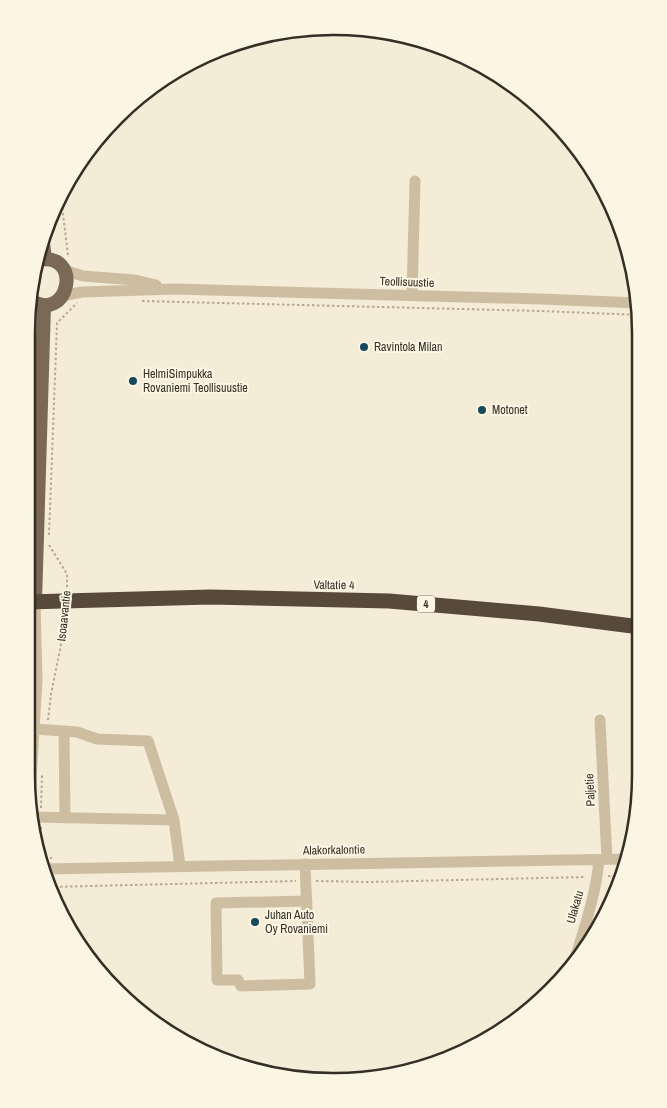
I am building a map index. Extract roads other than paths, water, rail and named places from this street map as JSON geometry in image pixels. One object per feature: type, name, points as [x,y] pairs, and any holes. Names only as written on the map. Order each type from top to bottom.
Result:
[{"type":"highway","name":"Valtatie 4","points":[[35,602],[210,597],[389,601],[539,614],[632,626]]},
{"type":"main road","points":[[37,304],[44,305],[54,302],[62,296],[67,286],[67,266],[52,260],[44,259]]},
{"type":"main road","name":"Isoaavantie","points":[[35,511],[44,305]]},
{"type":"street","points":[[412,296],[415,180]]},
{"type":"street","name":"Teollisuustie","points":[[67,266],[83,276],[135,280],[175,289]]},
{"type":"street","name":"Teollisuustie","points":[[62,296],[82,292],[175,289],[630,303]]},
{"type":"street","name":"Isoaavantie","points":[[35,654],[41,729],[35,767]]},
{"type":"street","name":"Paljetie","points":[[600,720],[603,859]]},
{"type":"street","points":[[41,729],[77,732],[97,740],[148,741],[174,820],[180,866]]},
{"type":"street","points":[[64,731],[66,818]]},
{"type":"street","points":[[39,817],[174,820]]},
{"type":"street","name":"Alakorkalontie","points":[[51,869],[620,858]]},
{"type":"street","name":"Ulakatu","points":[[579,943],[603,859]]},
{"type":"street","points":[[305,864],[307,901],[310,984],[241,986],[238,980],[217,980],[216,903],[307,901]]},
{"type":"place","name":"Ravintola Milan","points":[[364,347]]},
{"type":"place","name":"HelmiSimpukka Rovaniemi Teollisuustie","points":[[133,381]]},
{"type":"place","name":"Motonet","points":[[482,410]]},
{"type":"place","name":"Juhan Auto Oy Rovaniemi","points":[[255,922]]}]
